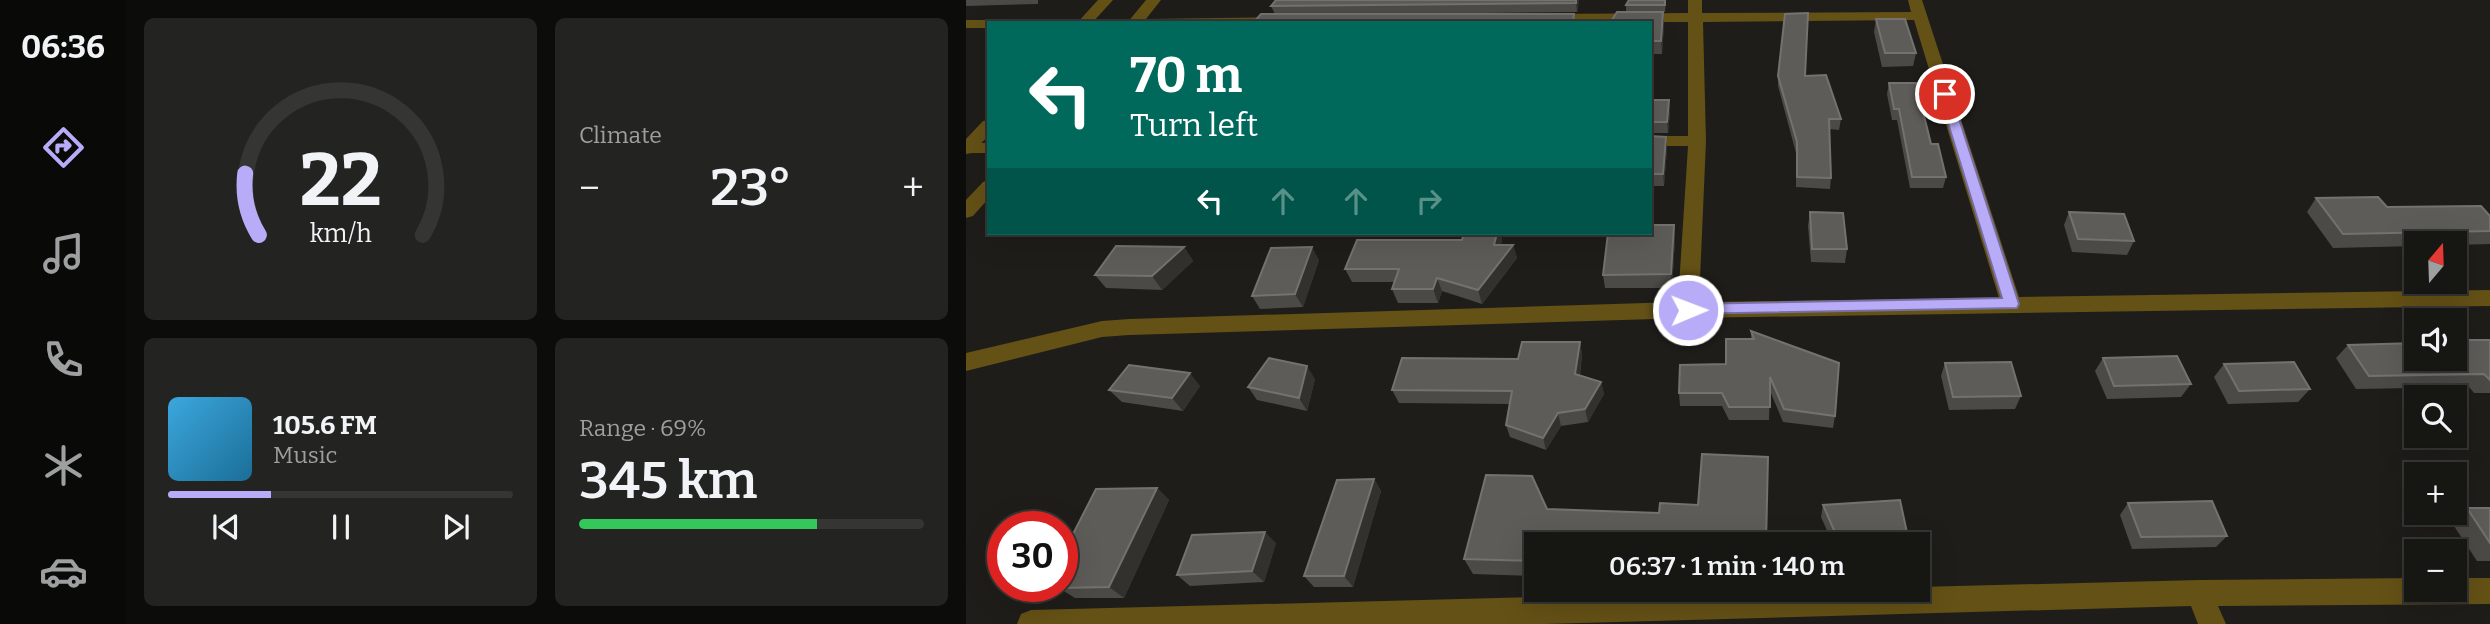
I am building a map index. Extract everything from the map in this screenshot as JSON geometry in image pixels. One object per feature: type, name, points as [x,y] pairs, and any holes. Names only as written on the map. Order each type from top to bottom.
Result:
[{"type":"street","points":[[1086,21],[1106,0]]},
{"type":"street","points":[[1136,21],[1154,0]]},
{"type":"street","points":[[1688,310],[1697,141],[1696,8]]},
{"type":"street","points":[[1529,18],[1696,8],[1917,8],[2011,304]]},
{"type":"street","points":[[966,24],[987,24]]},
{"type":"street","points":[[967,148],[987,127]]},
{"type":"street","points":[[1652,141],[1697,141]]},
{"type":"street","points":[[967,148],[987,148]]},
{"type":"street","points":[[966,212],[987,188]]},
{"type":"street","points":[[966,362],[1102,329],[1129,327],[1688,310],[2490,298]]},
{"type":"street","points":[[1031,624],[2199,593],[2490,591]]},
{"type":"street","points":[[2199,593],[2212,624]]},
{"type":"building","points":[[1276,0],[1576,0],[1576,3],[1271,6]]},
{"type":"building","points":[[1629,0],[1665,0],[1665,5],[1626,5]]},
{"type":"building","points":[[1617,12],[1663,12],[1661,41],[1652,41],[1652,21],[1611,21]]},
{"type":"building","points":[[1808,13],[1805,76],[1826,75],[1841,119],[1829,119],[1831,178],[1797,177],[1797,142],[1778,76],[1785,14]]},
{"type":"building","points":[[1261,14],[1574,14],[1573,21],[1255,21]]},
{"type":"building","points":[[1876,19],[1905,19],[1916,53],[1885,53]]},
{"type":"building","points":[[1889,83],[1916,83],[1931,144],[1938,144],[1946,177],[1912,177],[1899,109],[1894,109]]},
{"type":"building","points":[[1652,100],[1669,100],[1667,122],[1652,122]]},
{"type":"building","points":[[1652,136],[1666,137],[1663,174],[1652,174]]},
{"type":"building","points":[[2378,197],[2387,207],[2481,206],[2490,216],[2490,231],[2343,234],[2316,198]]},
{"type":"building","points":[[1810,212],[1843,213],[1847,249],[1812,249]]},
{"type":"building","points":[[2069,212],[2124,214],[2134,241],[2078,239]]},
{"type":"building","points":[[1652,225],[1674,225],[1671,274],[1603,275],[1608,235],[1652,235]]},
{"type":"building","points":[[1463,235],[1496,235],[1494,245],[1513,245],[1478,290],[1437,278],[1433,289],[1392,289],[1399,269],[1345,269],[1357,240],[1462,240]]},
{"type":"building","points":[[1116,246],[1184,247],[1152,276],[1095,275]]},
{"type":"building","points":[[1312,247],[1295,294],[1252,296],[1271,248]]},
{"type":"building","points":[[1751,331],[1839,363],[1835,416],[1784,409],[1770,377],[1770,407],[1729,407],[1722,393],[1679,393],[1680,365],[1726,364],[1726,339],[1754,339]]},
{"type":"building","points":[[2467,340],[2490,340],[2490,380],[2484,374],[2369,376],[2348,345],[2404,343],[2404,371],[2467,371]]},
{"type":"building","points":[[1522,342],[1580,342],[1575,374],[1601,382],[1585,409],[1558,413],[1543,438],[1506,425],[1512,391],[1392,390],[1402,358],[1518,359]]},
{"type":"building","points":[[2177,356],[2191,384],[2114,386],[2103,358]]},
{"type":"building","points":[[1269,358],[1307,366],[1299,398],[1248,387]]},
{"type":"building","points":[[2011,362],[2021,396],[1953,397],[1945,363]]},
{"type":"building","points":[[2294,362],[2310,389],[2239,391],[2224,364]]},
{"type":"building","points":[[1129,365],[1190,373],[1172,398],[1109,390]]},
{"type":"building","points":[[1702,454],[1768,457],[1766,532],[1524,532],[1524,561],[1464,559],[1486,475],[1532,476],[1547,509],[1659,513],[1660,503],[1698,505]]},
{"type":"building","points":[[1374,479],[1344,576],[1304,576],[1337,480]]},
{"type":"building","points":[[1157,488],[1109,587],[1078,588],[1078,524],[1096,489]]},
{"type":"building","points":[[1900,500],[1907,532],[1835,532],[1823,505]]},
{"type":"building","points":[[2212,501],[2227,536],[2141,537],[2128,503]]},
{"type":"building","points":[[2467,508],[2490,508],[2490,543]]},
{"type":"building","points":[[1265,532],[1252,571],[1177,575],[1192,535]]},
{"type":"route","points":[[1688,310],[2011,304],[1945,94]]}]
